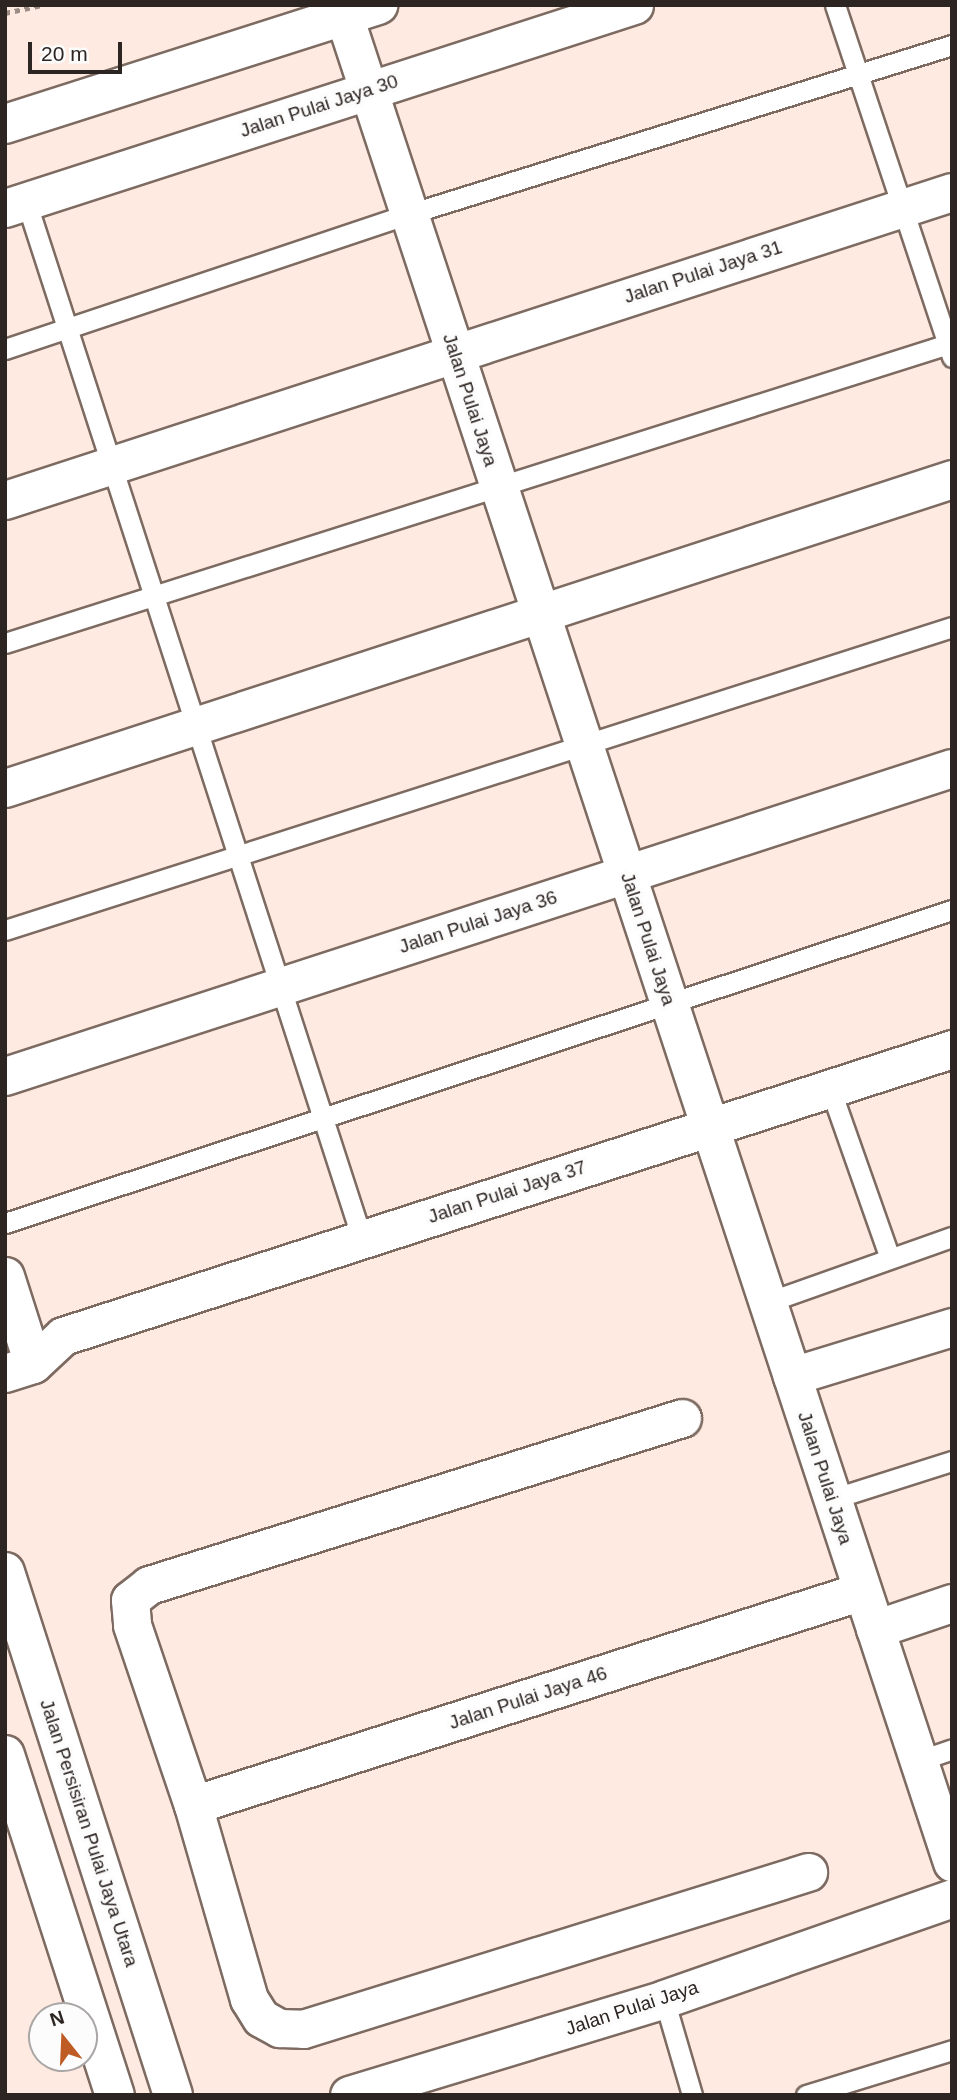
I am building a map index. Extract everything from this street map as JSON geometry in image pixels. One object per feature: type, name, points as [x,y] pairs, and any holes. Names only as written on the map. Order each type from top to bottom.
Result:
[{"type":"street","name":"Jalan Pulai Jaya 30","points":[[15,205],[634,5]]},
{"type":"street","name":"Jalan Pulai Jaya","points":[[361,11],[368,90],[862,1591],[875,1629],[935,1755],[952,1862]]},
{"type":"street","points":[[5,124],[361,11]]},
{"type":"street","name":"Jalan Pulai Jaya 31","points":[[5,500],[952,192]]},
{"type":"street","points":[[5,788],[952,479]]},
{"type":"street","name":"Jalan Pulai Jaya 36","points":[[5,1076],[952,768]]},
{"type":"street","name":"Jalan Pulai Jaya 37","points":[[63,1336],[952,1049]]},
{"type":"street","points":[[5,1276],[19,1368],[63,1336]]},
{"type":"street","points":[[12,1323],[63,1336]]},
{"type":"street","points":[[792,1376],[952,1327]]},
{"type":"street","points":[[682,1418],[149,1585],[130,1600],[132,1625],[193,1805],[249,1999],[261,2018],[279,2028],[303,2029],[808,1872]]},
{"type":"street","name":"Jalan Persisiran Pulai Jaya Utara","points":[[5,1572],[173,2095]]},
{"type":"street","name":"Jalan Pulai Jaya 46","points":[[193,1805],[862,1591]]},
{"type":"street","points":[[875,1629],[952,1603]]},
{"type":"street","points":[[5,1755],[115,2095]]},
{"type":"street","name":"Jalan Pulai Jaya","points":[[349,2095],[664,1999],[952,1898]]},
{"type":"lane","points":[[5,643],[499,487],[950,351],[835,5]]},
{"type":"lane","points":[[5,349],[409,214],[952,44]]},
{"type":"lane","points":[[15,205],[67,329],[362,1239]]},
{"type":"lane","points":[[5,930],[239,858],[952,627]]},
{"type":"lane","points":[[5,1223],[952,910]]},
{"type":"lane","points":[[830,1088],[890,1258]]},
{"type":"lane","points":[[768,1302],[952,1237]]},
{"type":"lane","points":[[832,1499],[952,1461]]},
{"type":"lane","points":[[664,1999],[692,2095]]},
{"type":"lane","points":[[806,2095],[952,2050]]},
{"type":"path","points":[[5,13],[44,5]]}]
